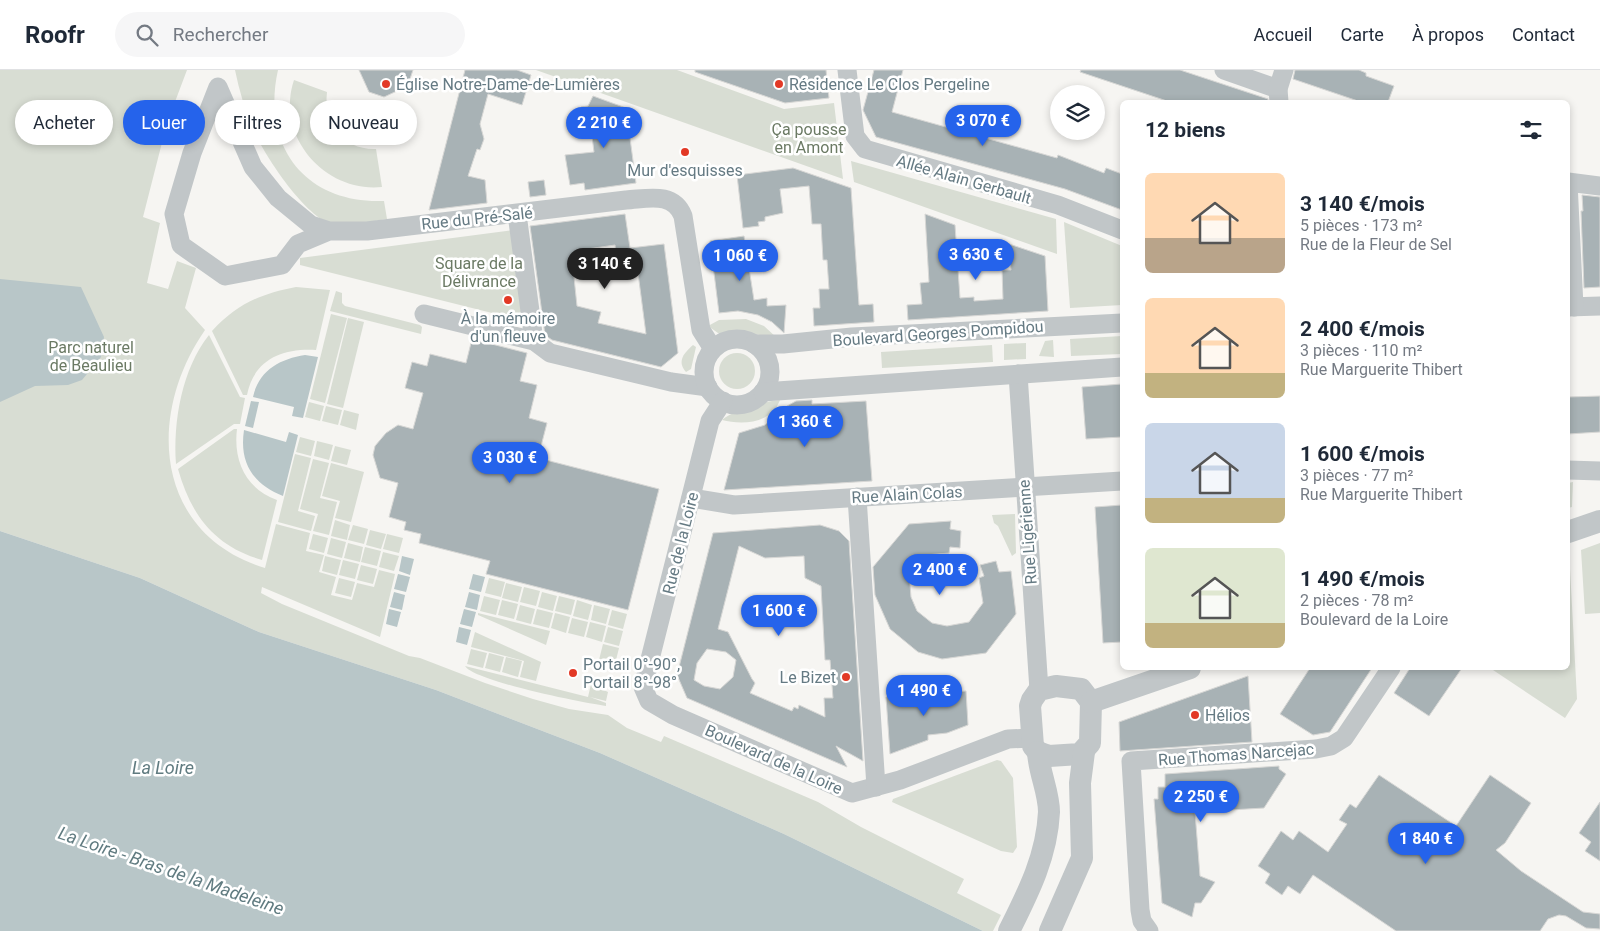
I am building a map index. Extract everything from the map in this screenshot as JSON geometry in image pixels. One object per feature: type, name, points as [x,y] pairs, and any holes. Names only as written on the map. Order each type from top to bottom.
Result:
[{"type":"street","name":"Allée Alain Gerbault","points":[[847,70],[855,136],[865,149],[1058,205],[1120,229]]},
{"type":"street","points":[[1224,70],[1279,96],[1284,70]]},
{"type":"street","name":"Rue du Pré-Salé","points":[[329,231],[298,244],[282,265],[225,276],[181,245],[174,214],[192,153],[218,88],[253,167],[278,198],[311,225],[329,231],[367,232],[626,200],[664,197],[672,201],[681,210],[701,330],[713,349]]},
{"type":"street","points":[[1570,182],[1600,186]]},
{"type":"street","points":[[517,214],[534,341]]},
{"type":"street","points":[[1570,265],[1571,307],[1600,306]]},
{"type":"street","points":[[424,314],[534,341],[558,355],[671,382],[708,387],[723,401],[735,404],[745,404],[763,392],[1120,367]]},
{"type":"street","name":"Boulevard Georges Pompidou","points":[[754,344],[783,344],[852,337],[1120,323]]},
{"type":"street","points":[[708,387],[704,367],[713,349],[731,339],[745,340],[754,344],[764,354],[769,366],[769,378],[763,392]]},
{"type":"street","name":"Rue Ligérienne","points":[[1018,374],[1024,488],[1039,690]]},
{"type":"street","name":"Rue de la Loire","points":[[643,688],[710,421],[723,401]]},
{"type":"street","points":[[1570,470],[1600,470]]},
{"type":"street","name":"Rue Alain Colas","points":[[691,498],[734,505],[1120,481]]},
{"type":"street","points":[[857,497],[876,787]]},
{"type":"street","points":[[1570,531],[1600,521]]},
{"type":"street","points":[[1091,702],[1184,670]]},
{"type":"street","name":"Rue Thomas Narcejac","points":[[1148,931],[1142,921],[1140,910],[1131,761],[1316,749],[1331,746],[1344,738],[1389,670]]},
{"type":"street","points":[[1009,931],[1037,873],[1043,851],[1049,811],[1035,745],[1030,706],[1039,690],[1056,686],[1076,688],[1086,694],[1091,702],[1090,743],[1084,752],[1080,783],[1082,858],[1064,904],[1050,931]]},
{"type":"street","name":"Boulevard de la Loire","points":[[643,688],[645,695],[654,706],[846,791],[859,792],[876,787],[1008,739],[1035,745]]},
{"type":"street","points":[[1035,745],[1049,756],[1075,755],[1084,752]]},
{"type":"green space","name":"Parc naturel de Beaulieu","points":[[0,70],[187,70],[176,100],[123,100],[123,145],[161,145],[143,217],[160,223],[147,283],[168,289],[177,261],[196,268],[185,308],[205,330],[186,363],[174,398],[169,434],[171,468],[182,500],[200,528],[228,551],[265,568],[276,524],[310,533],[306,551],[324,555],[319,572],[336,577],[331,595],[352,600],[357,583],[374,587],[379,570],[395,574],[380,637],[262,587],[261,593],[282,604],[409,656],[420,658],[485,683],[569,709],[608,715],[627,728],[661,742],[664,736],[818,802],[861,827],[964,879],[957,893],[1001,915],[993,931],[983,931],[784,834],[600,753],[436,690],[259,632],[140,578],[0,531]]},
{"type":"green space","points":[[235,70],[278,70],[274,100],[243,100]]},
{"type":"green space","name":"Ça pousse en Amont","points":[[536,70],[677,70],[784,109],[834,103],[843,179]]},
{"type":"green space","points":[[294,80],[327,92],[327,100],[310,100],[310,145],[354,145],[376,149],[382,187],[361,186],[342,181],[324,171],[310,157],[300,143],[300,100],[290,100]]},
{"type":"green space","points":[[261,145],[283,145],[295,165],[311,181],[332,192],[356,199],[384,201],[387,219],[338,226],[322,220],[298,198]]},
{"type":"green space","points":[[851,161],[1056,219],[1057,254],[854,182]]},
{"type":"green space","points":[[1064,222],[1120,245],[1120,305],[1070,308]]},
{"type":"green space","name":"Square de la Délivrance","points":[[513,230],[524,321],[300,265],[300,258]]},
{"type":"green space","points":[[296,287],[330,290],[316,350],[292,351],[272,358],[256,372],[247,395],[243,395],[212,331],[231,314],[250,301],[271,293]]},
{"type":"green space","points":[[336,291],[342,293],[342,303],[345,306],[420,325],[422,327],[421,334],[330,311]]},
{"type":"green space","points":[[331,314],[347,318],[325,403],[310,399]]},
{"type":"green space","points":[[348,318],[364,322],[343,408],[327,404]]},
{"type":"green space","points":[[746,319],[764,326],[777,338],[743,332],[718,333],[708,326],[719,320]]},
{"type":"green space","points":[[209,335],[240,397],[245,398],[240,424],[234,424],[176,464],[176,430],[181,396],[192,363]]},
{"type":"green space","points":[[1120,336],[1120,354],[1071,356],[1070,339]]},
{"type":"green space","points":[[1053,340],[1054,357],[1039,356],[1045,341]]},
{"type":"green space","points":[[1026,343],[1026,359],[1004,360],[1004,344]]},
{"type":"green space","points":[[693,345],[696,347],[691,369],[686,372],[683,368],[682,360]]},
{"type":"green space","points":[[992,345],[993,362],[882,368],[881,352]]},
{"type":"green space","points":[[737,353],[744,354],[750,358],[754,364],[754,378],[750,384],[744,388],[737,389],[730,388],[724,384],[720,378],[719,371],[720,364],[724,358],[730,354]]},
{"type":"green space","points":[[780,400],[770,414],[755,421],[730,422],[722,420],[733,413],[750,407]]},
{"type":"green space","points":[[309,402],[324,406],[320,421],[305,417]]},
{"type":"green space","points":[[326,406],[342,410],[338,425],[322,421]]},
{"type":"green space","points":[[344,410],[359,414],[356,430],[340,425]]},
{"type":"green space","points":[[234,429],[237,429],[237,452],[244,472],[257,489],[277,500],[262,560],[230,546],[207,526],[190,501],[178,469]]},
{"type":"green space","points":[[300,437],[315,441],[311,456],[296,452]]},
{"type":"green space","points":[[317,441],[333,445],[329,460],[314,456]]},
{"type":"green space","points":[[335,446],[351,450],[347,465],[331,461]]},
{"type":"green space","points":[[295,454],[311,458],[298,511],[315,516],[311,531],[278,522]]},
{"type":"green space","points":[[313,459],[329,463],[320,498],[337,502],[329,535],[313,531],[318,514],[300,509]]},
{"type":"green space","points":[[331,463],[364,472],[351,522],[335,518],[340,501],[322,496]]},
{"type":"green space","points":[[1573,482],[1572,507],[1570,508],[1570,483]]},
{"type":"green space","points":[[1015,514],[1016,553],[1012,556],[998,526],[994,523],[992,515]]},
{"type":"green space","points":[[335,520],[350,525],[347,540],[331,536]]},
{"type":"green space","points":[[353,525],[368,529],[364,544],[348,540]]},
{"type":"green space","points":[[370,530],[386,534],[381,549],[366,545]]},
{"type":"green space","points":[[313,534],[328,538],[324,553],[309,549]]},
{"type":"green space","points":[[387,534],[403,538],[399,553],[383,549]]},
{"type":"green space","points":[[331,538],[346,542],[342,558],[327,554]]},
{"type":"green space","points":[[348,543],[363,547],[360,562],[344,558]]},
{"type":"green space","points":[[1600,543],[1600,613],[1585,614],[1581,550]]},
{"type":"green space","points":[[365,547],[381,551],[377,566],[361,562]]},
{"type":"green space","points":[[383,552],[399,556],[394,571],[379,567]]},
{"type":"green space","points":[[325,556],[341,560],[337,575],[322,571]]},
{"type":"green space","points":[[343,560],[359,564],[355,579],[339,575]]},
{"type":"green space","points":[[361,565],[377,569],[373,584],[357,580]]},
{"type":"green space","points":[[1570,569],[1577,699],[1565,718],[1493,670],[1570,670]]},
{"type":"green space","points":[[339,578],[355,582],[351,597],[335,593]]},
{"type":"green space","points":[[489,578],[505,582],[501,597],[485,593]]},
{"type":"green space","points":[[506,583],[522,587],[518,602],[502,598]]},
{"type":"green space","points":[[524,587],[540,591],[536,606],[520,602]]},
{"type":"green space","points":[[542,592],[557,596],[553,611],[538,607]]},
{"type":"green space","points":[[484,596],[500,600],[496,615],[480,611]]},
{"type":"green space","points":[[559,596],[575,600],[571,615],[555,611]]},
{"type":"green space","points":[[502,600],[518,604],[514,619],[498,615]]},
{"type":"green space","points":[[577,600],[592,605],[588,620],[573,616]]},
{"type":"green space","points":[[520,605],[535,609],[531,624],[516,620]]},
{"type":"green space","points":[[594,605],[610,609],[606,624],[591,620]]},
{"type":"green space","points":[[537,609],[553,613],[549,628],[533,624]]},
{"type":"green space","points":[[612,610],[627,614],[623,629],[608,625]]},
{"type":"green space","points":[[478,613],[550,631],[546,645],[478,615]]},
{"type":"green space","points":[[555,613],[570,617],[566,633],[551,628]]},
{"type":"green space","points":[[572,618],[588,622],[584,637],[568,633]]},
{"type":"green space","points":[[590,622],[606,626],[602,642],[586,637]]},
{"type":"green space","points":[[608,627],[623,631],[619,646],[604,642]]},
{"type":"green space","points":[[475,632],[541,662],[536,681],[520,677],[524,661],[471,647]]},
{"type":"green space","points":[[603,644],[619,648],[615,664],[599,660]]},
{"type":"green space","points":[[471,649],[487,653],[483,668],[467,664]]},
{"type":"green space","points":[[489,653],[504,657],[500,672],[485,668]]},
{"type":"green space","points":[[506,657],[522,661],[518,677],[502,672]]},
{"type":"green space","points":[[465,666],[588,697],[591,684],[608,692],[606,701],[590,697],[606,703],[606,706],[576,701],[508,684],[473,672]]},
{"type":"green space","points":[[997,760],[1001,761],[1013,778],[1017,847],[1013,853],[1001,851],[892,802],[893,799]]},
{"type":"water","points":[[0,279],[81,287],[104,337],[101,357],[82,380],[68,385],[35,386],[0,402]]},
{"type":"water","points":[[305,355],[318,357],[303,418],[292,416],[294,407],[253,397],[260,380],[272,367],[287,359]]},
{"type":"water","points":[[251,401],[259,402],[253,428],[245,426]]},
{"type":"water","points":[[244,430],[286,442],[289,432],[298,435],[283,496],[256,479],[250,471],[244,453]]},
{"type":"water","name":"La Loire","points":[[0,531],[140,578],[259,632],[436,690],[600,753],[784,834],[983,931],[0,931]]},
{"type":"water","points":[[402,556],[414,559],[410,575],[399,571]]},
{"type":"water","points":[[398,574],[410,577],[406,592],[394,589]]},
{"type":"water","points":[[473,574],[485,577],[481,592],[469,589]]},
{"type":"water","points":[[394,592],[405,595],[402,610],[390,607]]},
{"type":"water","points":[[469,592],[480,595],[477,610],[465,607]]},
{"type":"water","points":[[389,609],[401,612],[397,627],[386,624]]},
{"type":"water","points":[[464,609],[476,612],[472,627],[460,624]]},
{"type":"water","points":[[459,627],[471,630],[467,645],[456,642]]},
{"type":"building","name":"Église Notre-Dame-de-Lumières","points":[[359,70],[413,70],[410,79],[412,84],[384,97],[369,92]]},
{"type":"building","points":[[465,70],[517,70],[531,75],[522,105],[488,94],[480,124],[484,139],[480,150],[477,149],[468,176],[485,180],[487,203],[429,210]]},
{"type":"building","name":"Résidence Le Clos Pergeline","points":[[695,70],[826,70],[829,98],[785,103],[695,72]]},
{"type":"building","points":[[874,70],[903,70],[892,112],[1057,158],[1058,155],[1104,173],[1106,168],[1120,173],[1120,209],[1065,189],[876,137],[863,110]]},
{"type":"building","points":[[1081,70],[1180,70],[1268,100],[1164,100],[1080,72]]},
{"type":"building","points":[[1295,70],[1359,70],[1366,73],[1366,76],[1394,86],[1389,100],[1355,100],[1293,79]]},
{"type":"building","points":[[593,96],[626,108],[636,183],[585,190],[584,183],[570,185],[565,155],[594,152],[590,120],[583,121],[581,107],[588,106]]},
{"type":"building","points":[[793,168],[851,188],[859,305],[873,304],[874,322],[814,326],[813,308],[820,308],[819,289],[829,289],[827,260],[823,260],[821,224],[812,224],[809,186],[780,189],[783,213],[765,217],[765,221],[758,222],[759,226],[743,228],[737,175]]},
{"type":"building","points":[[544,180],[546,195],[530,197],[528,182]]},
{"type":"building","points":[[1582,195],[1600,197],[1600,287],[1584,288]]},
{"type":"building","points":[[625,214],[630,248],[664,244],[678,353],[661,367],[552,340],[545,335],[530,226]],"holes":[[[615,245],[619,275],[638,273],[646,334],[598,323],[601,312],[577,306],[572,258],[581,257],[580,250]]]},
{"type":"building","points":[[925,214],[955,225],[960,298],[974,297],[974,301],[1003,299],[1002,270],[1011,270],[1009,244],[1045,256],[1048,311],[908,320],[907,305],[922,304],[920,283],[929,282]]},
{"type":"building","points":[[744,236],[754,300],[767,298],[767,306],[786,305],[784,333],[772,322],[758,315],[738,311],[719,313],[710,241]]},
{"type":"building","points":[[472,339],[527,353],[520,381],[537,385],[529,418],[547,423],[538,458],[659,489],[628,610],[486,574],[490,561],[419,543],[421,534],[404,530],[406,522],[389,517],[398,483],[380,478],[373,455],[375,446],[386,433],[398,425],[413,429],[423,393],[405,388],[412,362],[427,366],[430,354],[466,363]]},
{"type":"building","points":[[1120,384],[1120,437],[1086,439],[1082,387]]},
{"type":"building","points":[[1600,396],[1600,432],[1570,434],[1570,397]]},
{"type":"building","points":[[812,400],[812,404],[866,401],[872,481],[724,490],[739,433],[765,425],[787,406],[796,401]]},
{"type":"building","points":[[1120,505],[1120,642],[1103,643],[1095,507]]},
{"type":"building","points":[[951,521],[950,529],[961,531],[960,548],[950,547],[949,553],[925,555],[909,573],[911,597],[917,611],[932,623],[947,626],[969,622],[983,603],[979,578],[984,576],[980,565],[996,561],[999,572],[1011,571],[1016,614],[986,653],[942,659],[918,652],[890,629],[875,595],[873,567],[909,524]]},
{"type":"building","points":[[820,525],[839,531],[849,541],[863,761],[836,746],[847,767],[687,698],[677,675],[713,533]],"holes":[[[739,546],[765,558],[804,556],[805,578],[821,586],[825,660],[830,660],[833,698],[824,698],[825,717],[799,705],[798,709],[794,707],[792,711],[750,693],[755,683],[728,632],[718,629]],[[707,649],[726,652],[736,660],[733,677],[720,689],[704,686],[694,680],[697,663]]]},
{"type":"building","points":[[1309,670],[1371,670],[1330,732],[1313,735],[1280,714]]},
{"type":"building","points":[[1409,670],[1461,670],[1429,716],[1394,693]]},
{"type":"building","name":"Hélios","points":[[1248,676],[1252,742],[1120,751],[1119,722]]},
{"type":"building","points":[[966,691],[968,725],[947,733],[928,735],[928,740],[890,754],[886,697]]},
{"type":"building","points":[[1279,766],[1279,769],[1286,774],[1264,808],[1195,812],[1200,876],[1215,882],[1201,903],[1195,903],[1192,917],[1162,903],[1154,799],[1158,799],[1158,787],[1165,787],[1165,774]]},
{"type":"building","points":[[1379,775],[1456,826],[1490,775],[1531,803],[1505,843],[1496,850],[1521,871],[1583,912],[1600,914],[1600,929],[1586,928],[1566,916],[1559,915],[1548,919],[1540,931],[1396,931],[1313,875],[1300,894],[1288,886],[1282,895],[1265,883],[1270,874],[1258,866],[1281,831],[1293,840],[1299,831],[1328,852],[1347,824],[1339,820],[1350,804],[1356,808]]},
{"type":"building","points":[[1600,802],[1600,861],[1585,851],[1591,842],[1579,833]]},
{"type":"place","name":"Église Notre-Dame-de-Lumières","points":[[386,84]]},
{"type":"place","name":"Résidence Le Clos Pergeline","points":[[779,84]]},
{"type":"place","name":"Mur d'esquisses","points":[[685,152]]},
{"type":"place","name":"À la mémoire d'un fleuve","points":[[508,300]]},
{"type":"place","name":"Portail 0°-90°, Portail 8°-98°","points":[[573,673]]},
{"type":"place","name":"Le Bizet","points":[[846,677]]},
{"type":"place","name":"Hélios","points":[[1195,715]]},
{"type":"water label","name":"La Loire - Bras de la Madeleine","points":[[171,871]]}]
